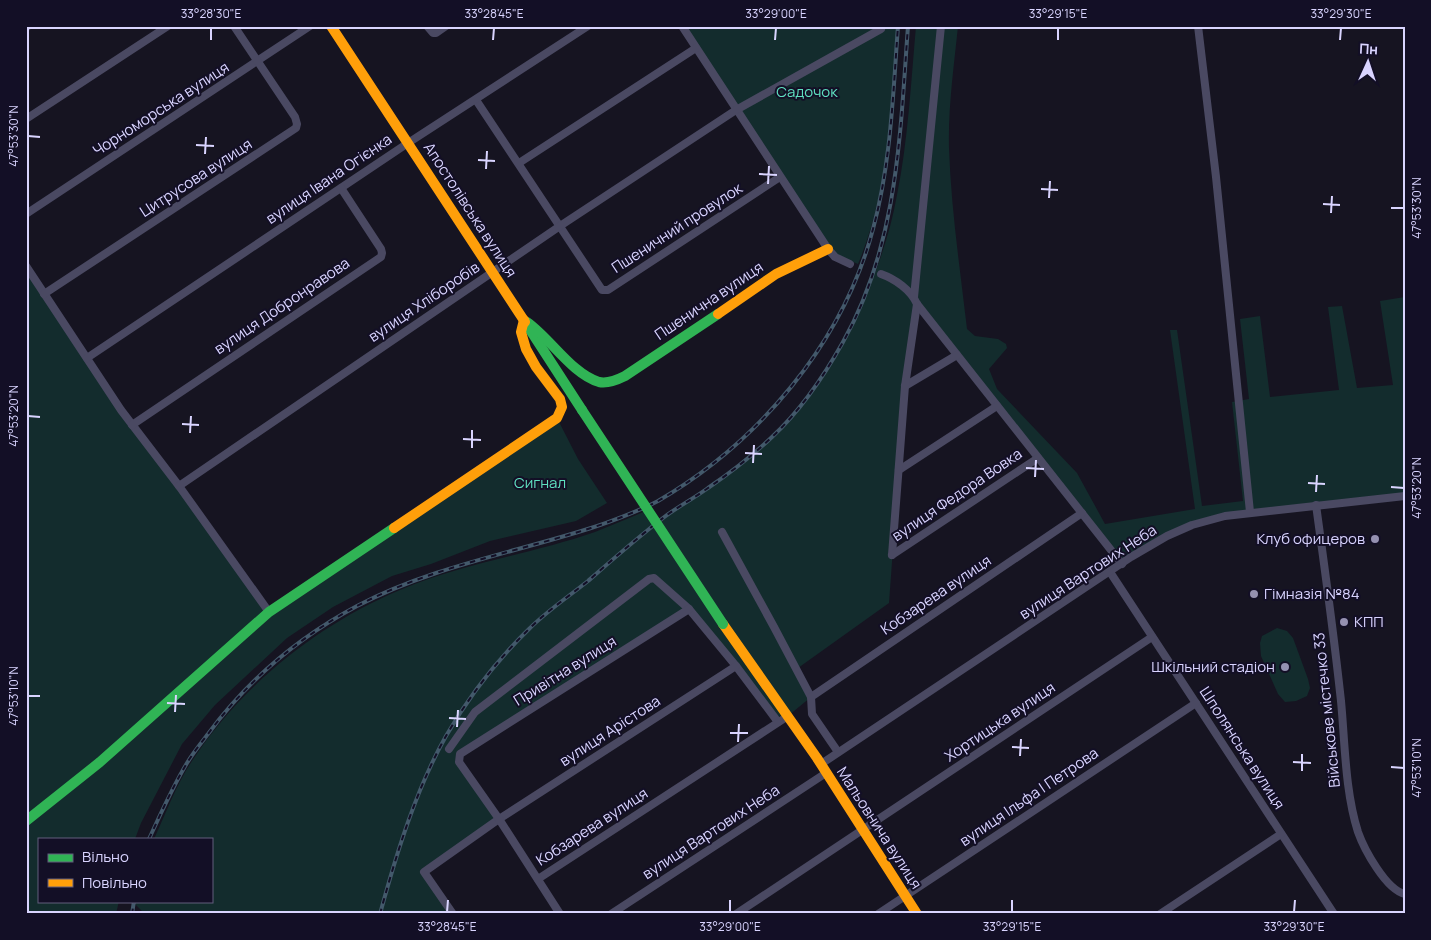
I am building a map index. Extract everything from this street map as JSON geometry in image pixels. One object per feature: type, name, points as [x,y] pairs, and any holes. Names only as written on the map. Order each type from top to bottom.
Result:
[{"type":"street","points":[[26,119],[168,26]]},
{"type":"street","name":"Цитрусова вулиця","points":[[44,294],[293,131],[297,124],[296,117],[234,26]]},
{"type":"street","name":"Чорноморська вулиця","points":[[26,214],[310,26]]},
{"type":"street","name":"Апостолівська вулиця","points":[[331,26],[723,624],[788,716]]},
{"type":"street","points":[[427,26],[433,33],[446,26]]},
{"type":"street","name":"вулиця Івана Огієнка","points":[[86,358],[408,143],[588,26]]},
{"type":"street","points":[[682,26],[828,249],[835,257],[850,264]]},
{"type":"street","points":[[900,470],[905,386],[942,26]]},
{"type":"street","points":[[1198,26],[1216,177],[1250,512]]},
{"type":"street","name":"вулиця Хліборобів","points":[[179,486],[560,226],[736,110],[881,29]]},
{"type":"street","points":[[519,163],[696,48]]},
{"type":"street","points":[[476,100],[560,226]]},
{"type":"street","name":"Пшеничний провулок","points":[[560,226],[602,290],[608,290],[780,177]]},
{"type":"street","name":"вулиця Добронравова","points":[[132,424],[381,257],[381,249],[341,188]]},
{"type":"street","name":"Пшенична вулиця","points":[[524,320],[537,328],[587,377],[598,382],[610,383],[626,376],[776,274],[828,249]]},
{"type":"street","points":[[26,266],[132,424],[269,612]]},
{"type":"street","points":[[881,274],[901,285],[915,301],[1122,564]]},
{"type":"street","points":[[26,821],[100,762],[269,612],[557,418],[561,413],[562,407],[560,399],[529,354],[521,330],[524,320]]},
{"type":"street","points":[[905,386],[957,355]]},
{"type":"street","points":[[900,470],[997,406]]},
{"type":"street","name":"вулиця Федора Вовка","points":[[900,470],[892,555],[1038,458]]},
{"type":"street","name":"вулиця Вартових Неба","points":[[612,914],[838,752],[1167,536],[1192,525],[1226,516],[1405,496]]},
{"type":"street","name":"Військове містечко 33","points":[[1316,505],[1336,652],[1352,806],[1358,833],[1373,862],[1398,892],[1405,894]]},
{"type":"street","name":"Кобзарева вулиця","points":[[810,700],[1082,513]]},
{"type":"street","points":[[722,532],[774,627],[810,700],[812,714],[838,752]]},
{"type":"street","name":"Шполянська вулиця","points":[[1110,572],[1334,914]]},
{"type":"street","points":[[449,749],[475,712],[649,579],[654,578],[689,609],[736,666],[778,722]]},
{"type":"street","name":"Привітна вулиця","points":[[499,819],[458,759],[460,754],[689,609]]},
{"type":"street","name":"Хортицька вулиця","points":[[736,914],[1152,637]]},
{"type":"street","name":"вулиця Арістова","points":[[453,914],[424,872],[499,819],[736,666]]},
{"type":"street","name":"вулиця Ільфа І Петрова","points":[[878,914],[1196,703]]},
{"type":"street","points":[[788,716],[821,765]]},
{"type":"street","name":"Кобзарева вулиця","points":[[538,879],[788,716]]},
{"type":"street","name":"Мальовнича вулиця","points":[[821,765],[917,914]]},
{"type":"street","points":[[499,819],[560,914]]},
{"type":"street","points":[[1160,914],[1281,834]]},
{"type":"green space","name":"Садочок","points":[[685,26],[897,26],[883,177],[869,236],[858,264],[837,255],[828,246]]},
{"type":"green space","points":[[916,26],[958,26],[950,102],[949,148],[954,216],[967,329],[975,336],[998,339],[1006,344],[1007,348],[989,369],[997,389],[1077,473],[1105,524],[1195,509],[1170,330],[1177,330],[1202,506],[1243,501],[1232,402],[1249,399],[1240,319],[1260,316],[1270,397],[1339,390],[1328,307],[1342,306],[1357,388],[1393,385],[1380,301],[1405,297],[1405,496],[1250,512],[1192,525],[1122,564],[918,305],[905,386],[889,603],[798,668],[811,697],[788,716],[774,717],[688,609],[459,759],[499,819],[424,872],[453,914],[145,914],[134,902],[212,902],[212,838],[154,838],[181,780],[212,733],[258,683],[311,639],[369,604],[424,581],[571,540],[648,510],[657,523],[707,489],[772,437],[815,386],[852,325],[867,293],[890,227],[901,175],[909,111]]},
{"type":"green space","name":"Сигнал","points":[[26,266],[121,410],[269,612],[557,418],[578,459],[607,503],[576,521],[490,541],[431,564],[392,576],[333,607],[287,638],[215,705],[182,744],[141,823],[135,838],[38,838],[38,902],[119,902],[116,914],[26,914]]},
{"type":"green space","name":"Шкільний стадіон","points":[[1277,628],[1287,631],[1293,638],[1308,679],[1310,688],[1307,696],[1296,701],[1285,702],[1278,694],[1261,656],[1260,643],[1262,636]]},
{"type":"railway","points":[[149,838],[187,763],[223,715],[257,678],[315,632],[336,618],[385,592],[443,571],[591,528],[625,516],[658,501],[695,477],[730,450],[763,419],[792,386],[818,350],[841,311],[859,271],[873,229],[888,154],[898,26]]},
{"type":"railway","points":[[380,914],[416,800],[435,756],[473,694],[494,666],[536,622],[588,581],[634,541],[674,510],[749,458],[782,427],[802,404],[836,355],[861,305],[875,267],[886,228],[898,148],[908,26]]},
{"type":"railway","points":[[132,914],[134,902]]},
{"type":"traffic: fast","points":[[527,322],[580,372],[599,382],[606,382],[625,376],[718,314]]},
{"type":"traffic: fast","points":[[525,322],[582,410]]},
{"type":"traffic: fast","points":[[582,410],[723,624]]},
{"type":"traffic: fast","points":[[26,821],[100,762],[269,612],[394,528]]},
{"type":"traffic: slow","points":[[331,26],[525,322]]},
{"type":"traffic: slow","points":[[718,314],[776,274],[828,249]]},
{"type":"traffic: slow","points":[[394,528],[557,418],[562,407],[560,399],[536,367],[526,349],[521,332],[524,320]]},
{"type":"traffic: slow","points":[[723,624],[817,758],[917,914]]},
{"type":"place","name":"Клуб офицеров","points":[[1375,539]]},
{"type":"place","name":"Гімназія №84","points":[[1254,594]]},
{"type":"place","name":"КПП","points":[[1344,622]]},
{"type":"place","name":"Шкільний стадіон","points":[[1285,667]]}]
